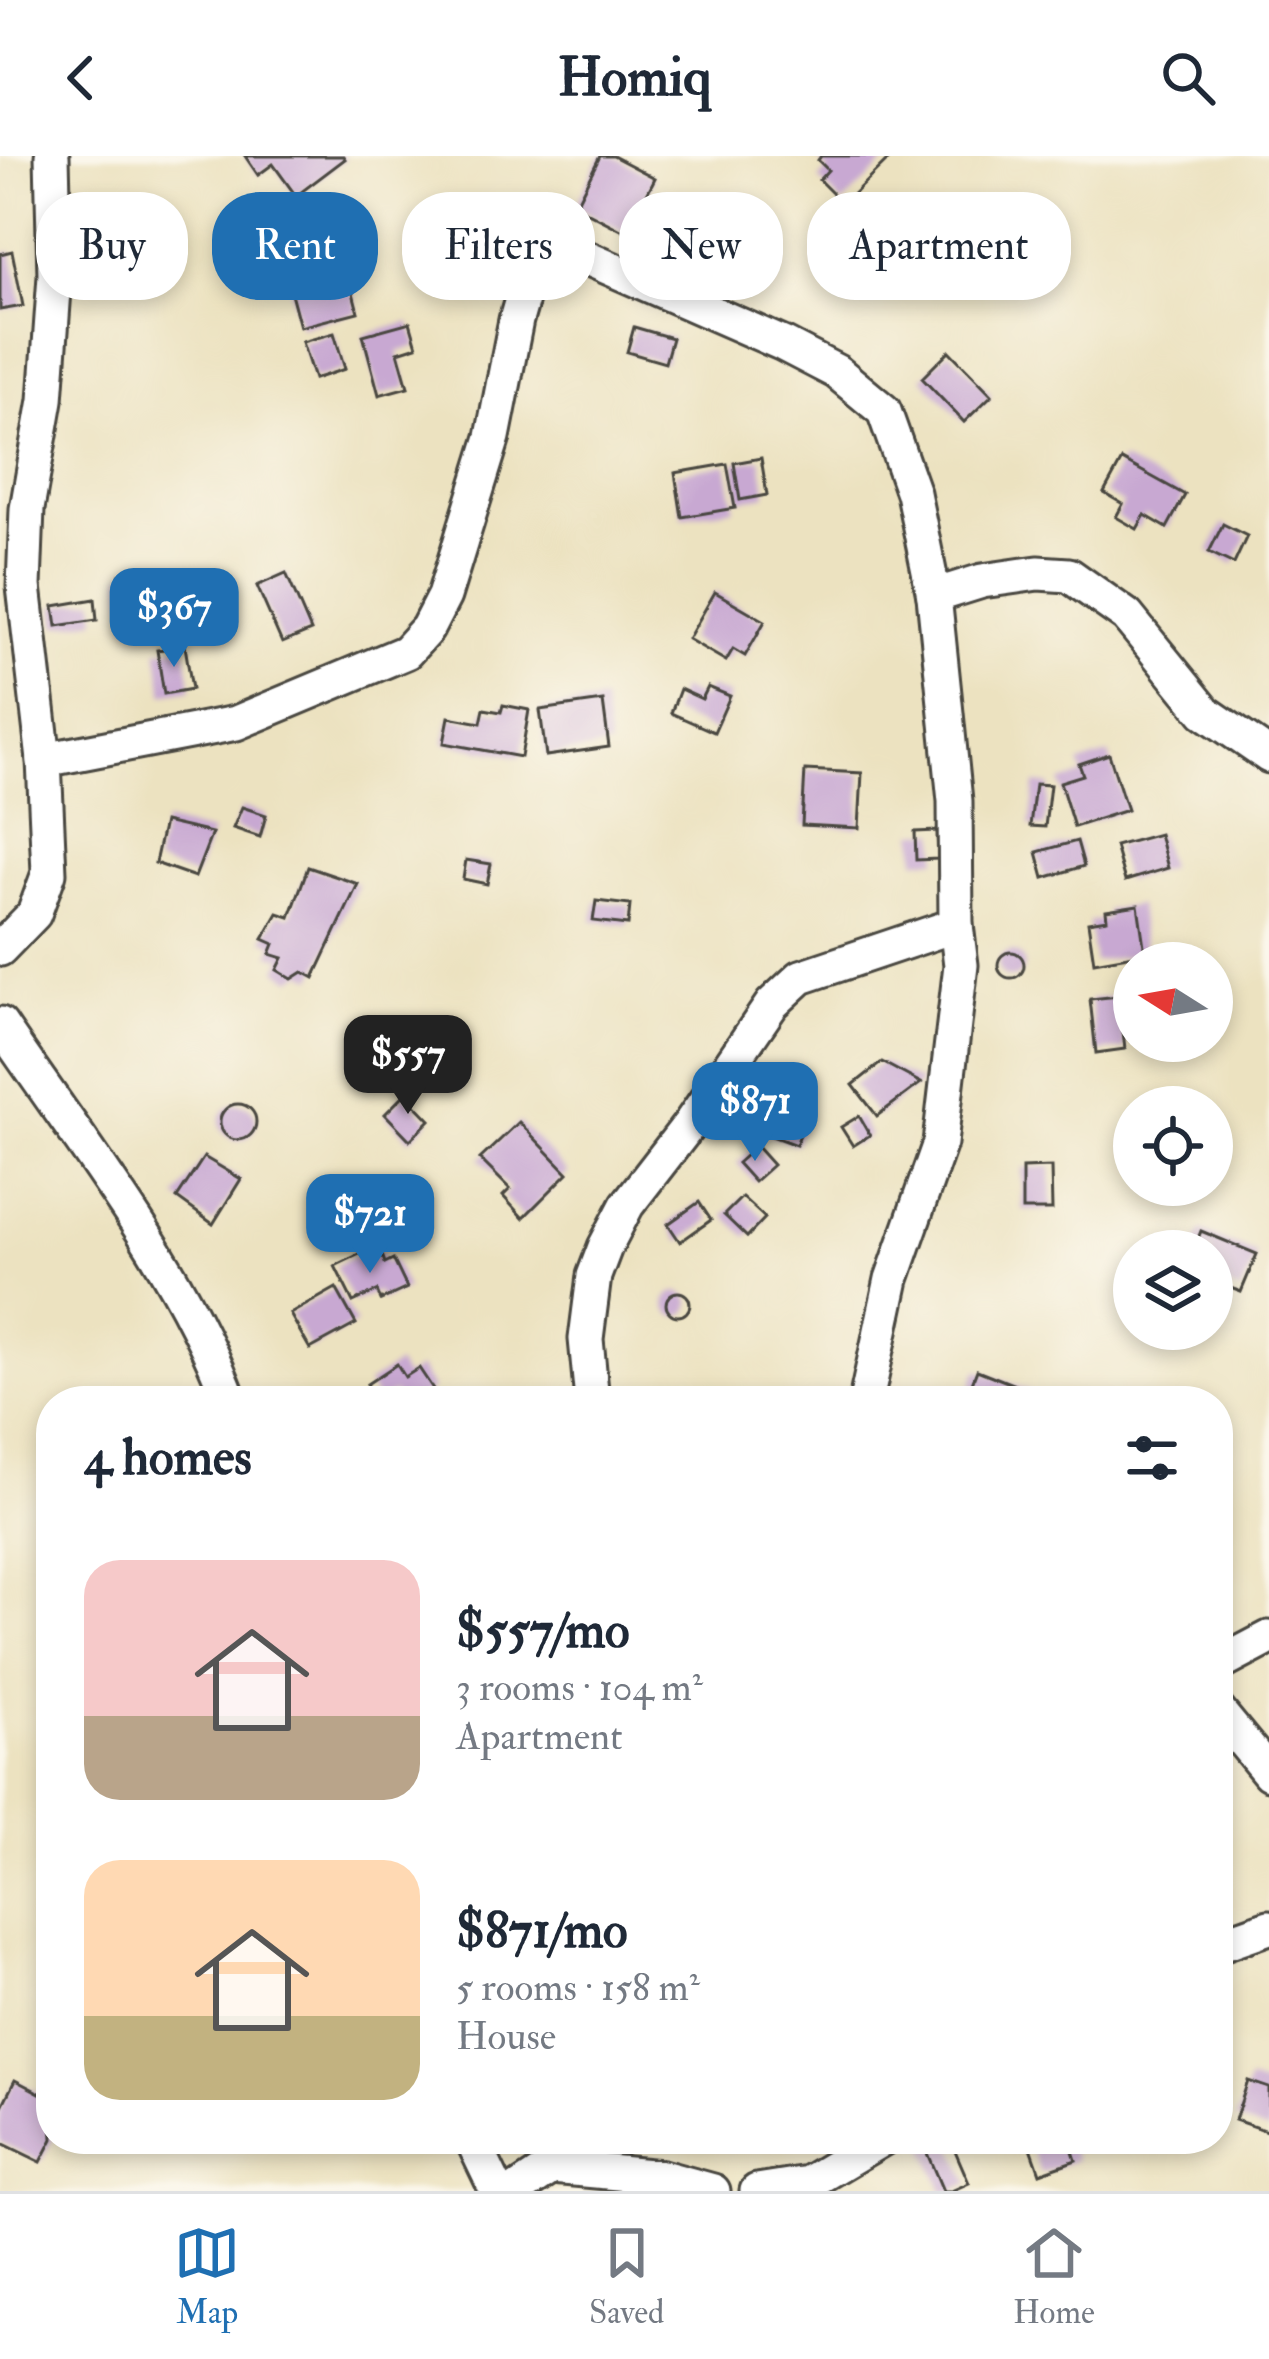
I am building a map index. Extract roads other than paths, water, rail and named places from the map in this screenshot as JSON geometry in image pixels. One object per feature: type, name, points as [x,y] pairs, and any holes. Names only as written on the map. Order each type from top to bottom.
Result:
[{"type":"street","points":[[0,949],[34,914],[49,873],[44,760],[24,586],[27,509],[46,400],[55,276],[52,156]]},
{"type":"street","points":[[44,760],[236,723],[406,652],[428,629],[444,596],[493,436],[516,320],[532,268],[544,259],[589,259],[837,372],[884,411],[914,493],[934,596],[955,801],[961,965],[940,1143],[892,1279],[869,1386]]},
{"type":"street","points":[[934,596],[982,581],[1069,575],[1127,616],[1205,712],[1269,756]]},
{"type":"street","points":[[591,1386],[586,1339],[594,1276],[604,1247],[628,1205],[772,1004],[801,977],[956,925]]},
{"type":"street","points":[[0,1024],[148,1244],[210,1348],[224,1386]]},
{"type":"street","points":[[1233,1657],[1269,1638]]},
{"type":"street","points":[[1233,1729],[1269,1773]]},
{"type":"street","points":[[1233,1940],[1269,1927]]},
{"type":"street","points":[[479,2154],[497,2191]]},
{"type":"street","points":[[516,2191],[567,2154]]},
{"type":"street","points":[[757,2191],[808,2183],[857,2154]]},
{"type":"street","points":[[553,2167],[662,2177],[713,2191]]}]
